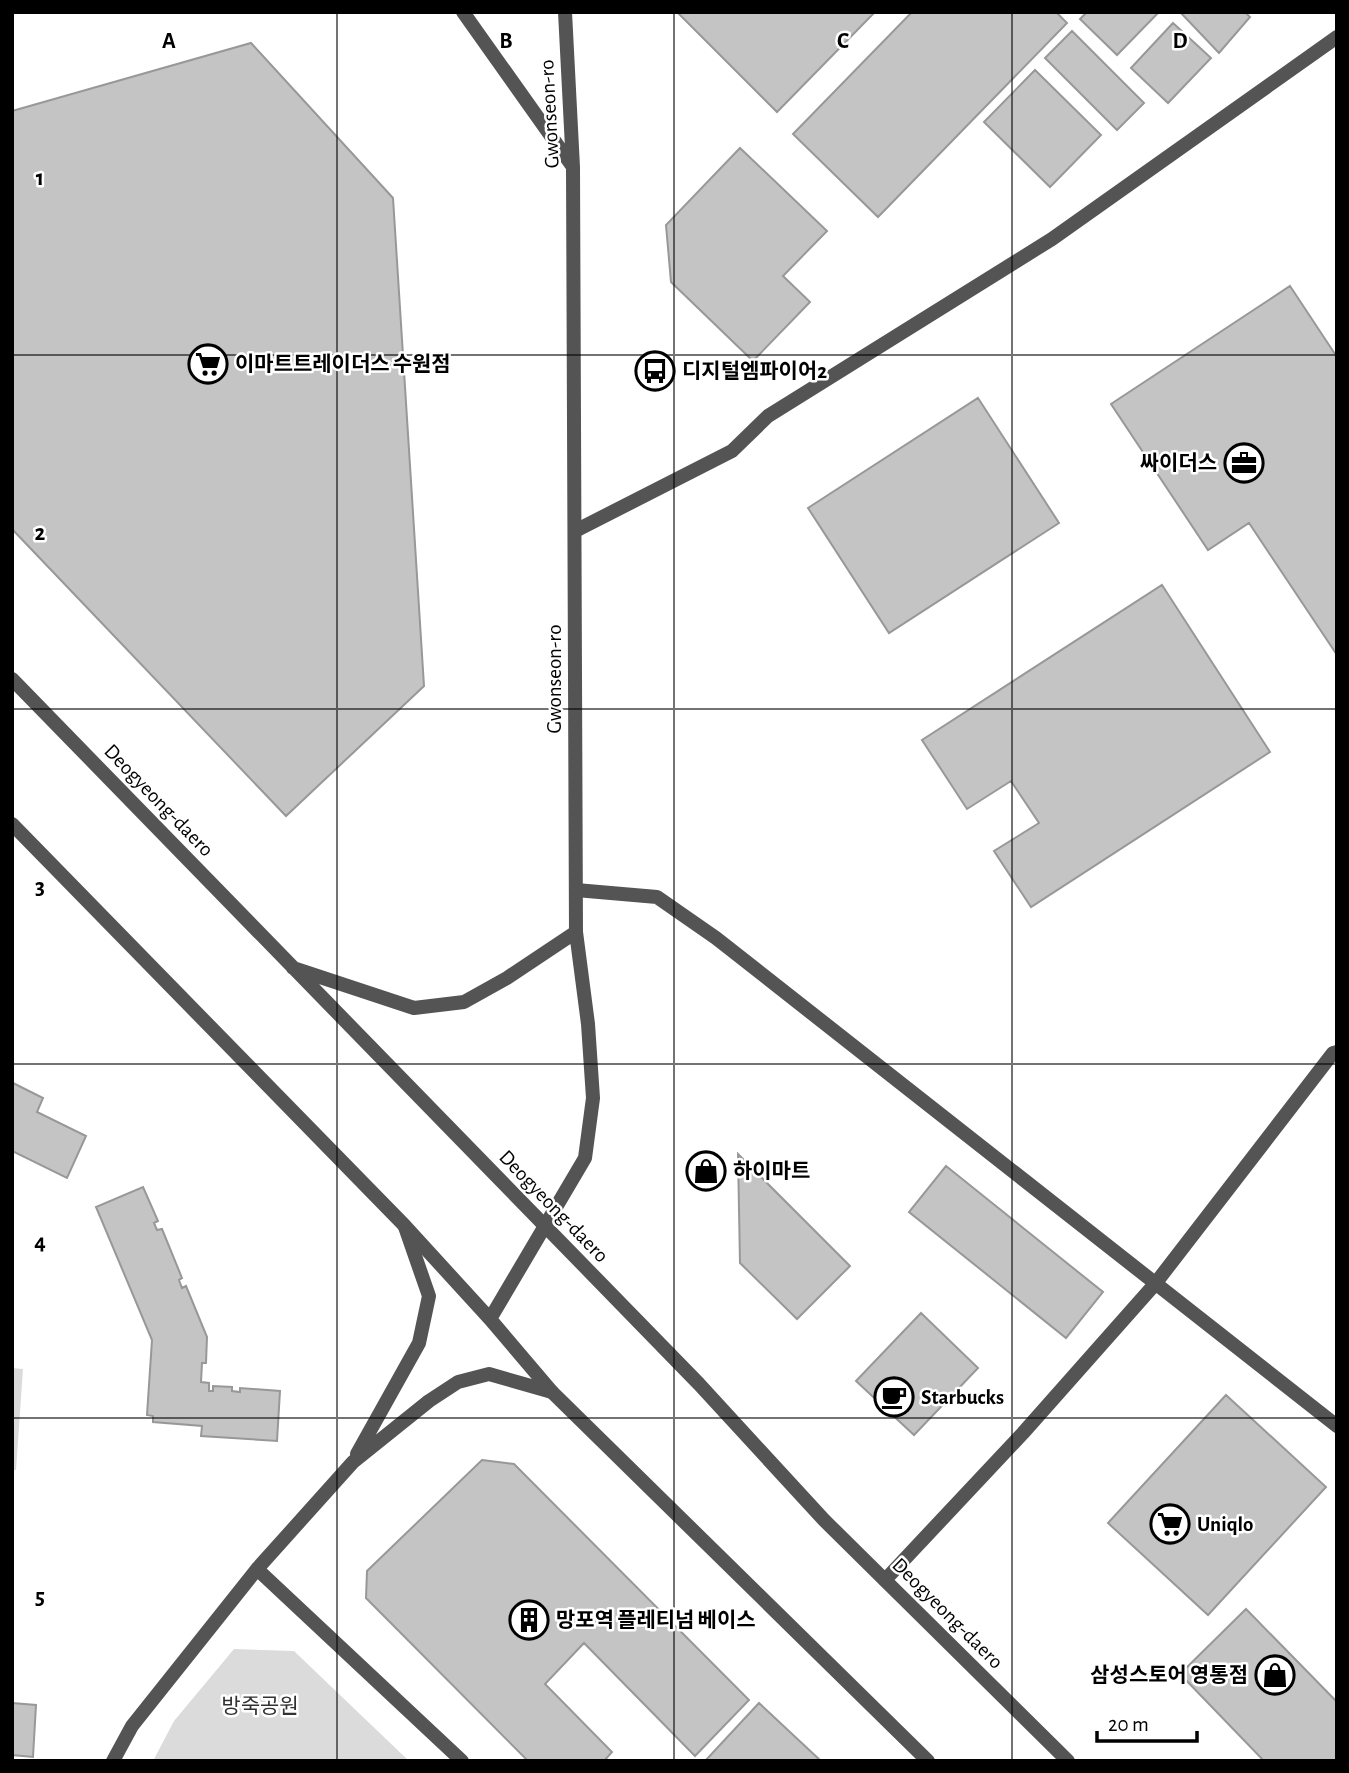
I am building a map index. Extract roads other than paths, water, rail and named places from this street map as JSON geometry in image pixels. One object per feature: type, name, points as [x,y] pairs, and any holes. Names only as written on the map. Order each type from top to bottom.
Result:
[{"type":"street","points":[[463,12],[573,167]]},
{"type":"street","name":"Gwonseon-ro","points":[[489,1319],[585,1158],[593,1098],[589,1024],[576,932],[573,167],[565,12]]},
{"type":"street","points":[[575,531],[732,451],[768,416],[1052,239],[1337,37]]},
{"type":"street","name":"Deogyeong-daero","points":[[12,678],[699,1384],[824,1520],[1068,1761]]},
{"type":"street","points":[[12,824],[405,1226],[552,1392],[928,1761]]},
{"type":"street","points":[[576,890],[657,897],[716,939],[1337,1426]]},
{"type":"street","points":[[291,967],[414,1008],[464,1002],[507,978],[576,932]]},
{"type":"street","points":[[885,1580],[1023,1433],[1155,1284],[1333,1053],[1337,1052]]},
{"type":"street","points":[[353,1462],[419,1343],[429,1296],[405,1226]]},
{"type":"street","points":[[113,1761],[132,1726],[257,1569],[353,1462],[429,1401],[458,1382],[489,1374],[552,1392]]},
{"type":"street","points":[[257,1569],[462,1761]]},
{"type":"place","name":"이마트트레이더스 수원점","points":[[208,364]]},
{"type":"place","name":"디지털엠파이어2","points":[[655,371]]},
{"type":"place","name":"싸이더스","points":[[1244,463]]},
{"type":"place","name":"하이마트","points":[[706,1171]]},
{"type":"place","name":"Starbucks","points":[[894,1397]]},
{"type":"place","name":"Uniqlo","points":[[1170,1524]]},
{"type":"place","name":"망포역 플레티넘 베이스","points":[[529,1620]]},
{"type":"place","name":"삼성스토어 영통점","points":[[1275,1675]]},
{"type":"park label","name":"방죽공원","points":[[260,1706]]}]
